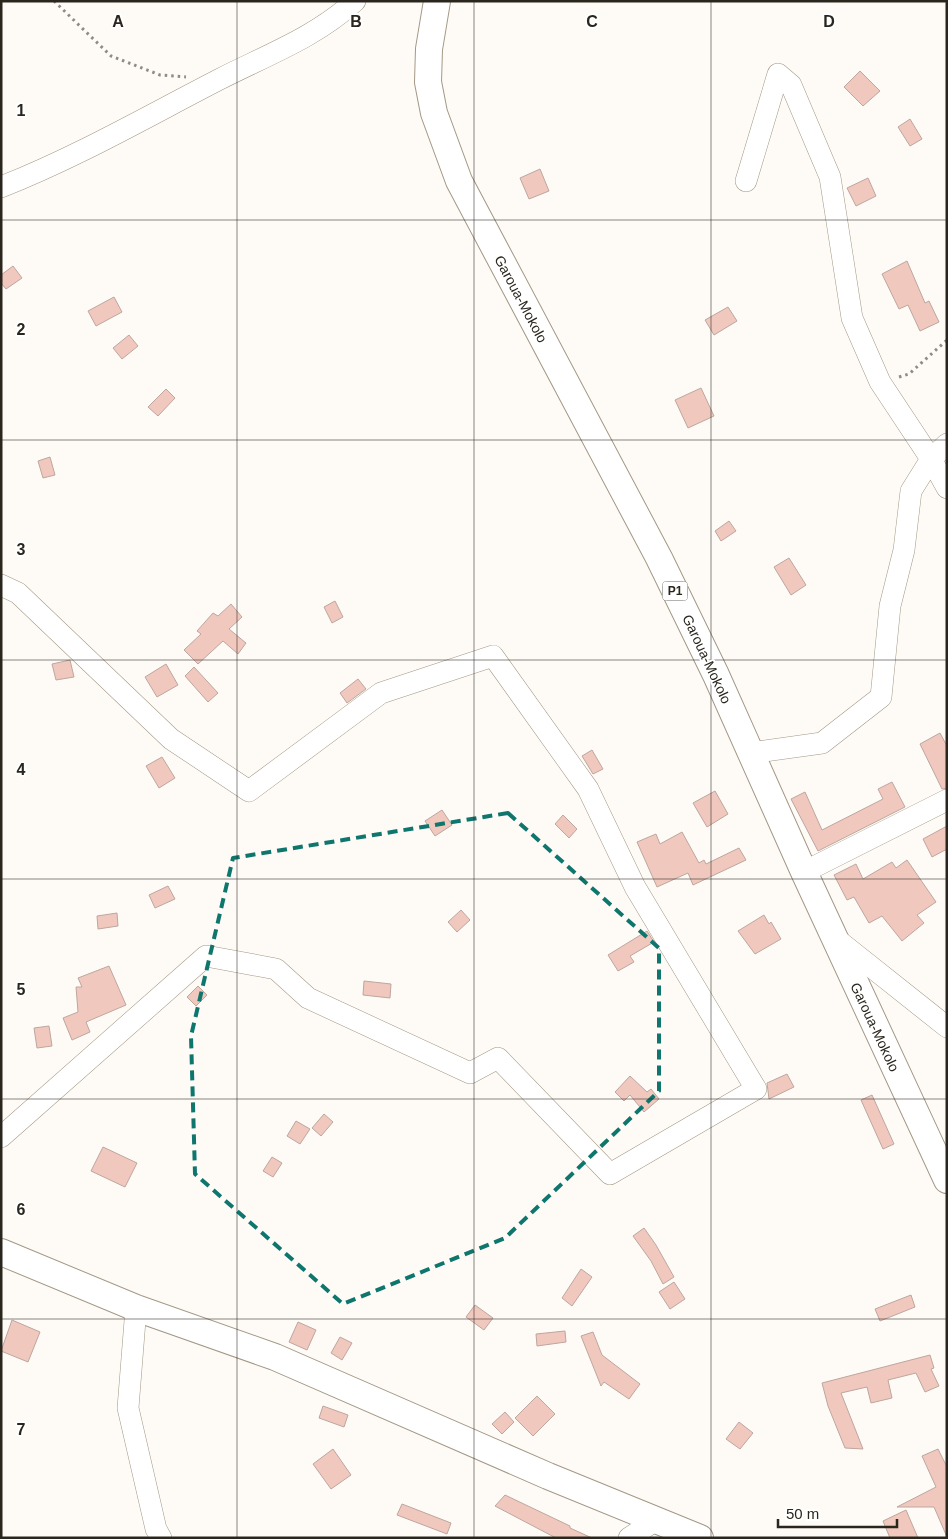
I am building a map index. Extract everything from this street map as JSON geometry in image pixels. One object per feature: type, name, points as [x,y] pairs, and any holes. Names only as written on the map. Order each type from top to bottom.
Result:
[{"type":"main road","name":"Garoua-Mokolo","points":[[438,1],[429,49],[428,82],[434,113],[459,181],[658,558],[716,675],[804,872],[947,1180]]},
{"type":"main road","points":[[1,1252],[136,1308],[275,1356],[539,1472],[700,1538]]},
{"type":"street","points":[[1,186],[44,170],[221,78],[315,33],[355,1]]},
{"type":"street","points":[[746,181],[778,74],[791,85],[830,177],[852,318],[880,382],[947,488]]},
{"type":"street","points":[[751,753],[822,743],[881,697],[890,606],[904,550],[911,490],[930,459],[947,444]]},
{"type":"street","points":[[1,585],[18,593],[171,739],[249,791],[381,693],[493,656],[588,789],[635,887],[756,1089],[610,1174],[498,1058],[470,1073],[308,998],[276,969],[206,956],[1,1137]]},
{"type":"street","points":[[804,872],[947,800]]},
{"type":"street","points":[[834,937],[947,1027]]},
{"type":"street","points":[[136,1308],[128,1408],[156,1529],[161,1538]]},
{"type":"street","points":[[629,1538],[656,1520]]},
{"type":"path","points":[[54,1],[112,56],[160,75],[221,78]]},
{"type":"path","points":[[880,382],[908,374],[947,340]]},
{"type":"highlighted area","points":[[508,813],[659,948],[659,1091],[505,1238],[343,1304],[195,1174],[191,1036],[233,858]]},
{"type":"building","points":[[860,71],[880,91],[863,106],[844,87]]},
{"type":"building","points":[[910,119],[922,139],[910,146],[898,127]]},
{"type":"building","points":[[540,169],[549,191],[529,199],[520,178]]},
{"type":"building","points":[[868,178],[876,196],[856,206],[847,188]]},
{"type":"building","points":[[907,261],[925,303],[929,301],[939,322],[920,331],[908,305],[899,309],[882,274]]},
{"type":"building","points":[[13,266],[22,278],[6,289],[1,283],[1,275]]},
{"type":"building","points":[[114,297],[122,312],[96,326],[88,311]]},
{"type":"building","points":[[728,307],[737,321],[714,335],[705,320]]},
{"type":"building","points":[[129,335],[138,346],[122,359],[113,348]]},
{"type":"building","points":[[701,388],[714,416],[688,428],[675,400]]},
{"type":"building","points":[[166,389],[175,398],[158,416],[148,407]]},
{"type":"building","points":[[50,457],[55,475],[43,478],[38,461]]},
{"type":"building","points":[[729,521],[736,531],[721,541],[715,531]]},
{"type":"building","points":[[789,558],[806,585],[791,595],[774,567]]},
{"type":"building","points":[[335,601],[343,617],[332,623],[324,607]]},
{"type":"building","points":[[231,604],[242,617],[229,629],[246,643],[238,654],[223,641],[198,664],[184,650],[201,634],[197,631],[213,613],[218,616]]},
{"type":"building","points":[[70,660],[74,677],[56,680],[52,664]]},
{"type":"building","points":[[166,664],[178,685],[157,697],[145,677]]},
{"type":"building","points":[[194,667],[218,693],[208,702],[185,676]]},
{"type":"building","points":[[358,679],[366,689],[347,703],[340,693]]},
{"type":"building","points":[[940,733],[947,746],[947,788],[942,789],[920,744]]},
{"type":"building","points":[[592,750],[603,769],[593,774],[582,756]]},
{"type":"building","points":[[162,757],[175,778],[159,788],[146,766]]},
{"type":"building","points":[[892,782],[905,807],[818,851],[791,799],[805,792],[822,830],[883,799],[878,789]]},
{"type":"building","points":[[715,791],[728,814],[707,827],[693,803]]},
{"type":"building","points":[[442,810],[452,825],[435,836],[425,821]]},
{"type":"building","points":[[563,815],[577,829],[569,838],[555,824]]},
{"type":"building","points":[[947,826],[947,849],[932,857],[923,839]]},
{"type":"building","points":[[682,832],[699,863],[704,860],[706,864],[739,848],[746,860],[693,885],[688,873],[657,887],[637,842],[656,834],[660,844]]},
{"type":"building","points":[[907,860],[936,902],[917,915],[924,923],[902,941],[882,916],[869,923],[854,897],[847,900],[834,875],[856,864],[863,879],[892,862],[896,868]]},
{"type":"building","points":[[168,886],[175,899],[155,908],[149,895]]},
{"type":"building","points":[[461,910],[470,920],[457,932],[448,922]]},
{"type":"building","points":[[117,913],[118,926],[98,929],[97,916]]},
{"type":"building","points":[[764,915],[769,924],[771,922],[781,939],[755,954],[738,931]]},
{"type":"building","points":[[647,931],[654,942],[630,956],[634,962],[618,971],[608,955]]},
{"type":"building","points":[[109,966],[126,1005],[86,1022],[90,1032],[72,1040],[63,1018],[78,1012],[76,987],[82,987],[78,978]]},
{"type":"building","points":[[364,981],[391,984],[390,998],[363,995]]},
{"type":"building","points":[[198,986],[207,995],[196,1006],[187,997]]},
{"type":"building","points":[[49,1026],[52,1046],[37,1048],[34,1028]]},
{"type":"building","points":[[787,1074],[794,1087],[769,1099],[767,1083]]},
{"type":"building","points":[[630,1076],[647,1092],[651,1089],[659,1099],[644,1112],[630,1095],[624,1101],[615,1092]]},
{"type":"building","points":[[872,1095],[894,1144],[883,1149],[861,1100]]},
{"type":"building","points":[[324,1114],[333,1122],[321,1136],[312,1128]]},
{"type":"building","points":[[296,1121],[310,1129],[300,1144],[287,1136]]},
{"type":"building","points":[[103,1147],[137,1163],[125,1187],[91,1171]]},
{"type":"building","points":[[272,1157],[282,1163],[273,1177],[263,1171]]},
{"type":"building","points":[[644,1228],[674,1277],[663,1284],[651,1261],[633,1236]]},
{"type":"building","points":[[581,1269],[592,1277],[572,1306],[562,1298]]},
{"type":"building","points":[[674,1282],[685,1299],[670,1309],[659,1292]]},
{"type":"building","points":[[911,1295],[915,1307],[880,1321],[875,1309]]},
{"type":"building","points":[[475,1305],[493,1318],[484,1330],[466,1317]]},
{"type":"building","points":[[12,1320],[40,1332],[28,1362],[1,1351]]},
{"type":"building","points":[[298,1322],[316,1330],[307,1350],[289,1342]]},
{"type":"building","points":[[565,1331],[566,1342],[537,1346],[536,1334]]},
{"type":"building","points":[[593,1332],[602,1355],[640,1384],[629,1399],[604,1382],[601,1386],[581,1336]]},
{"type":"building","points":[[340,1337],[352,1343],[342,1360],[331,1353]]},
{"type":"building","points":[[930,1355],[934,1368],[931,1369],[939,1386],[925,1392],[916,1373],[888,1380],[892,1398],[871,1403],[867,1387],[841,1393],[863,1449],[845,1448],[828,1406],[822,1383]]},
{"type":"building","points":[[537,1396],[555,1414],[533,1436],[515,1418]]},
{"type":"building","points":[[323,1406],[348,1415],[344,1427],[319,1418]]},
{"type":"building","points":[[505,1412],[514,1422],[502,1434],[492,1424]]},
{"type":"building","points":[[739,1422],[753,1433],[740,1449],[726,1439]]},
{"type":"building","points":[[333,1449],[351,1475],[331,1489],[313,1464]]},
{"type":"building","points":[[938,1449],[947,1467],[947,1537],[934,1507],[897,1507],[936,1487],[922,1456]]},
{"type":"building","points":[[505,1495],[592,1538],[556,1538],[495,1506]]},
{"type":"building","points":[[402,1504],[451,1523],[447,1534],[397,1515]]},
{"type":"building","points":[[906,1510],[918,1538],[890,1538],[883,1521]]}]
